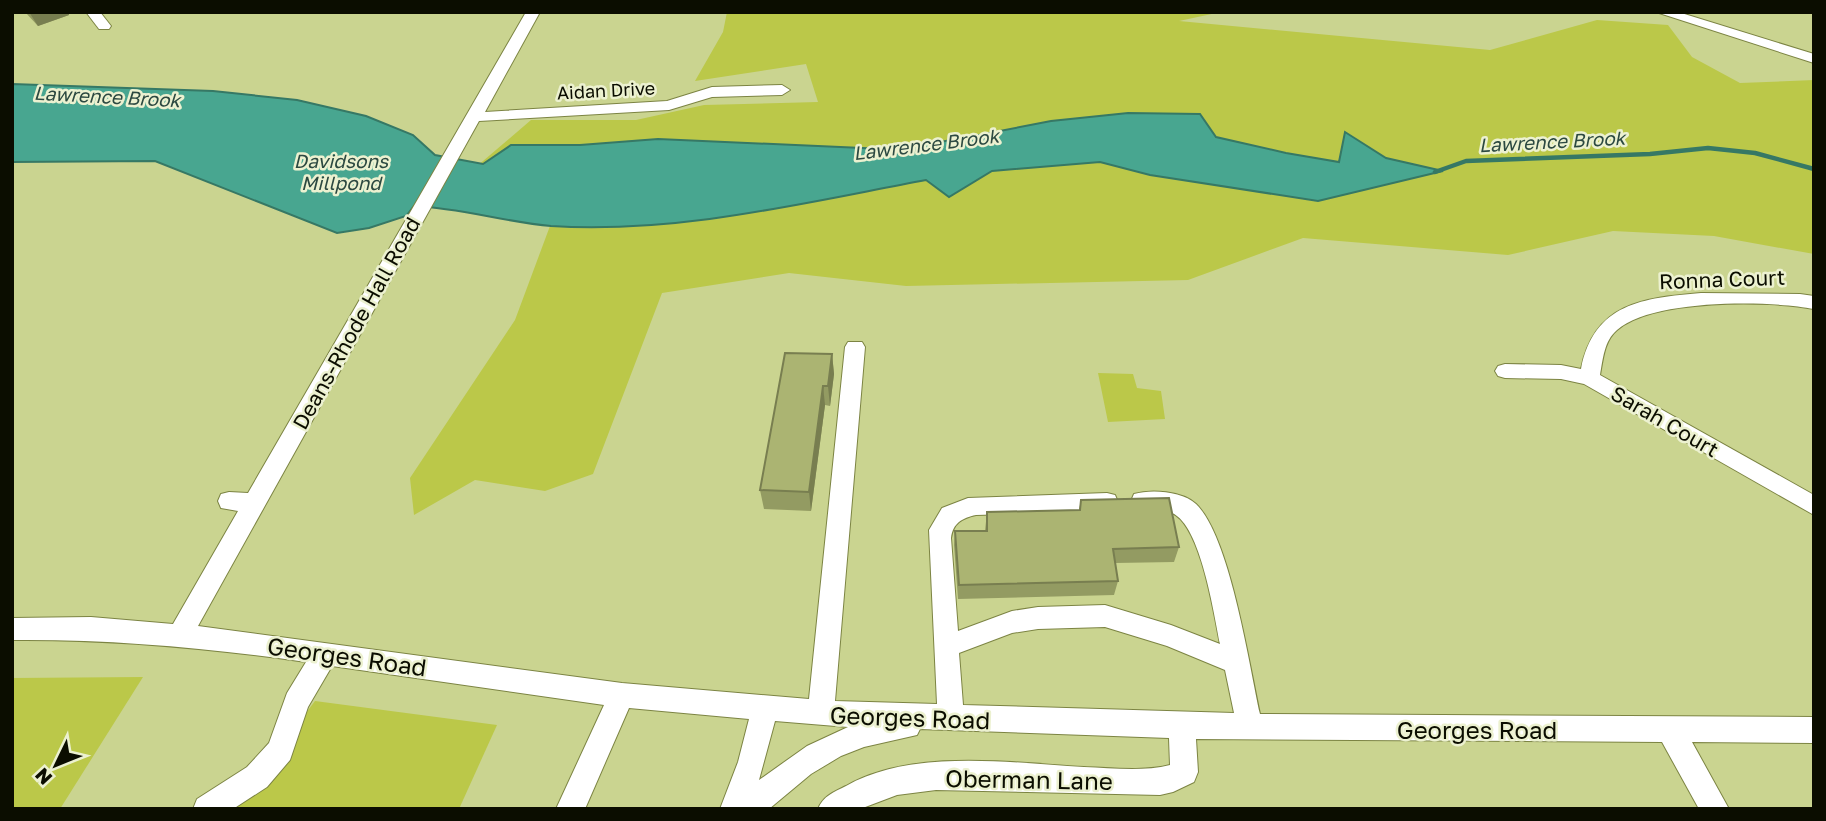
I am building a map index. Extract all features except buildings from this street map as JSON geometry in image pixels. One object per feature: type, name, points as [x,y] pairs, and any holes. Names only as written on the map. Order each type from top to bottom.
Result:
[{"type":"street","points":[[93,12],[104,26]]},
{"type":"street","name":"Deans-Rhode Hall Road","points":[[180,635],[533,12]]},
{"type":"street","points":[[1663,12],[1814,59]]},
{"type":"street","name":"Aidan Drive","points":[[472,117],[669,105],[712,92],[782,90]]},
{"type":"street","name":"Ronna Court","points":[[1589,378],[1595,346],[1611,324],[1648,305],[1684,300],[1800,300],[1814,303]]},
{"type":"street","points":[[821,713],[855,347]]},
{"type":"street","name":"Sarah Court","points":[[1505,372],[1561,372],[1589,378],[1814,506]]},
{"type":"street","points":[[229,501],[254,503]]},
{"type":"street","points":[[748,809],[787,774],[819,754],[863,734],[948,719],[940,525],[947,516],[976,506],[1164,501],[1178,504],[1196,519],[1217,571],[1234,662],[1250,726]]},
{"type":"street","points":[[945,647],[1012,622],[1038,618],[1105,616],[1171,636],[1234,662]]},
{"type":"street","name":"Georges Road","points":[[12,629],[91,628],[180,635],[622,695],[765,710],[1182,726],[1814,730]]},
{"type":"street","points":[[207,809],[257,777],[280,751],[296,702],[326,653]]},
{"type":"street","points":[[570,809],[622,695]]},
{"type":"street","points":[[734,809],[752,762],[765,710]]},
{"type":"street","name":"Oberman Lane","points":[[832,809],[878,786],[909,779],[947,776],[1116,782],[1165,781],[1184,772],[1182,726]]},
{"type":"street","points":[[1670,730],[1715,809]]},
{"type":"green space","points":[[727,12],[1221,12],[1179,21],[1490,50],[1597,20],[1668,25],[1692,57],[1740,83],[1814,80],[1814,254],[1714,236],[1613,231],[1508,255],[1303,238],[1188,280],[906,286],[789,273],[662,293],[593,474],[545,491],[475,480],[414,515],[410,478],[515,320],[550,226],[456,184],[531,120],[636,120],[704,105],[818,102],[806,64],[695,81],[723,32]]},
{"type":"green space","points":[[1098,373],[1133,374],[1137,388],[1161,391],[1165,419],[1108,422]]},
{"type":"green space","points":[[143,677],[60,809],[12,809],[12,678]]},
{"type":"green space","points":[[315,701],[497,725],[459,809],[233,809]]},
{"type":"water","name":"Davidsons Millpond","points":[[12,84],[213,91],[297,100],[366,116],[413,135],[435,155],[483,164],[511,145],[580,145],[658,139],[885,149],[953,140],[1051,121],[1128,113],[1200,114],[1216,137],[1339,162],[1345,132],[1386,158],[1443,171],[1318,201],[1150,175],[1100,162],[992,171],[949,197],[926,180],[787,207],[693,221],[598,227],[551,226],[414,206],[406,216],[369,228],[337,233],[155,161],[12,162]]},
{"type":"waterway","name":"Lawrence Brook","points":[[1435,172],[1466,161],[1650,154],[1708,148],[1755,153],[1814,169]]}]
